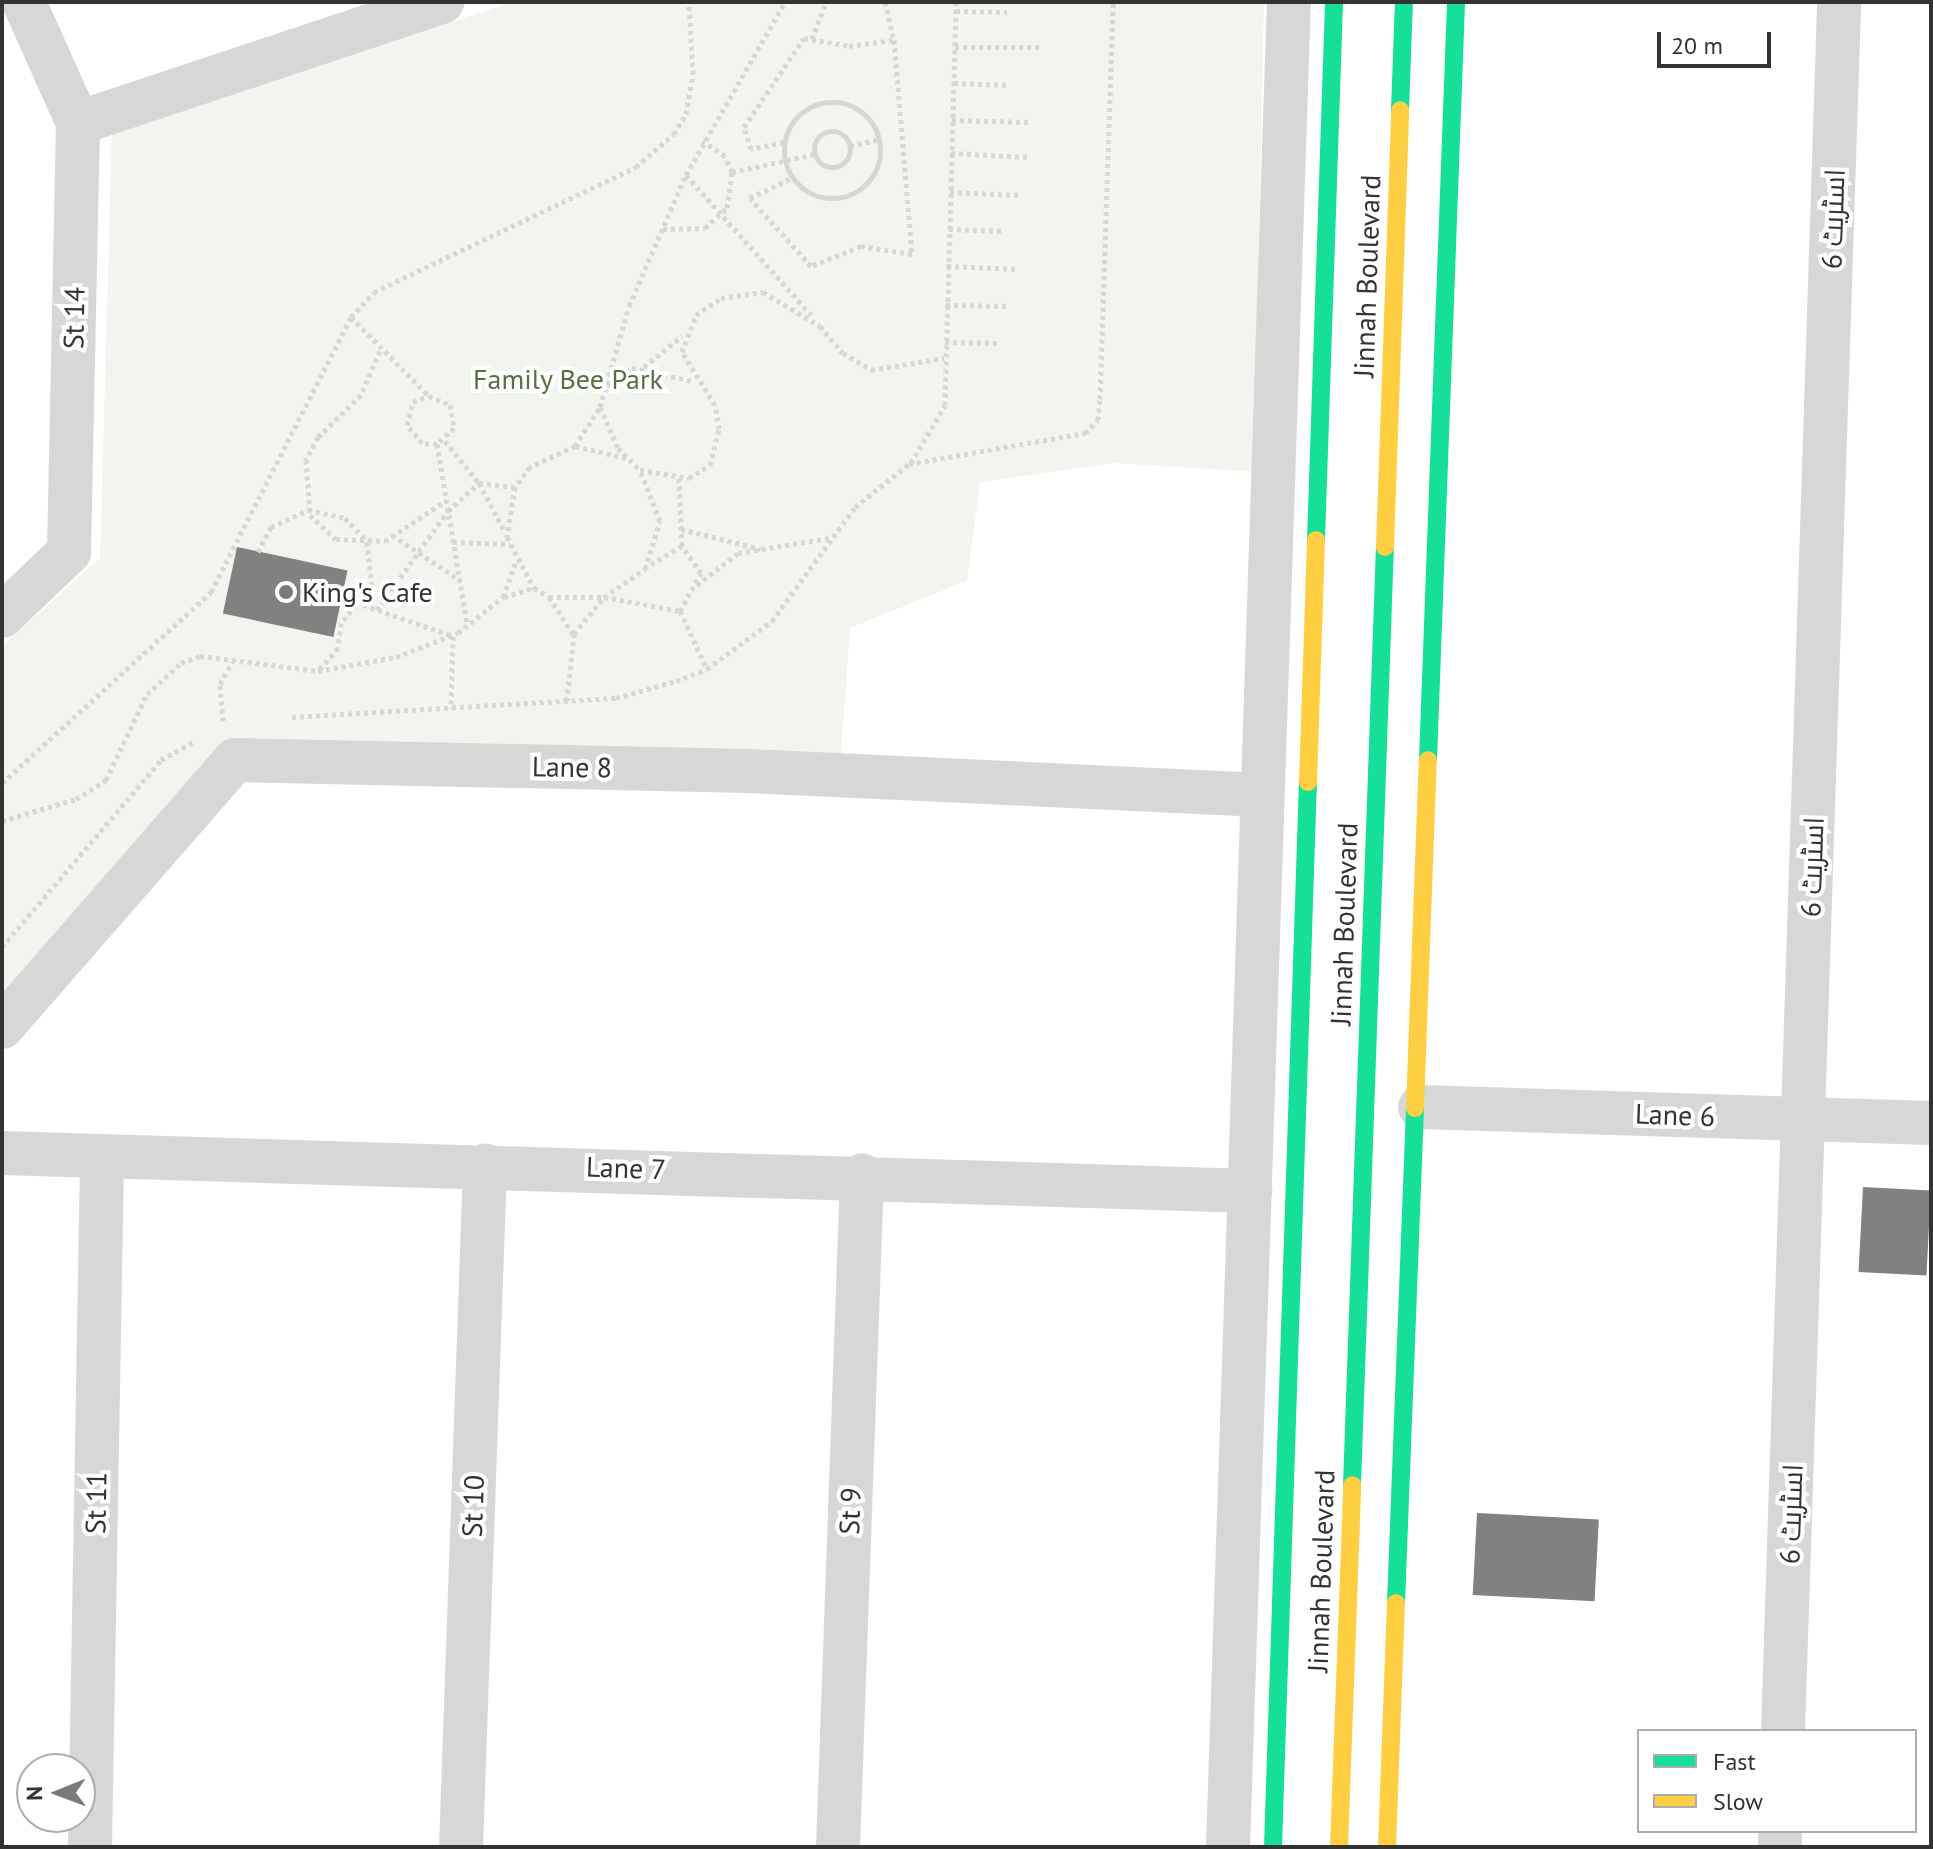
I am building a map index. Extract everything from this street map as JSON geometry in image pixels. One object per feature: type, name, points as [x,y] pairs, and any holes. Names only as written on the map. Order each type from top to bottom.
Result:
[{"type":"street","name":"St 14","points":[[2,616],[69,552],[78,123],[24,2]]},
{"type":"street","points":[[78,123],[442,2]]},
{"type":"street","points":[[1228,1847],[1289,2]]},
{"type":"street","name":"Jinnah Boulevard","points":[[1273,1847],[1334,2]]},
{"type":"street","name":"Jinnah Boulevard","points":[[1339,1847],[1404,2]]},
{"type":"street","points":[[1387,1847],[1420,1107],[1456,2]]},
{"type":"street","name":"اسٹریٹ 6","points":[[1783,1729],[1839,2]]},
{"type":"street","name":"Lane 8","points":[[2,1027],[235,760],[749,771],[1262,795]]},
{"type":"street","name":"Lane 6","points":[[1420,1107],[1931,1123]]},
{"type":"street","name":"Lane 7","points":[[2,1153],[102,1159],[862,1175],[1250,1191]]},
{"type":"street","name":"St 11","points":[[90,1847],[102,1159]]},
{"type":"street","name":"St 10","points":[[461,1847],[485,1165]]},
{"type":"street","name":"St 9","points":[[838,1847],[862,1175]]},
{"type":"street","points":[[1346,1652],[1393,1667]]},
{"type":"path","points":[[2,783],[219,581],[351,317],[374,292],[658,151],[686,114],[694,57],[689,2]]},
{"type":"path","points":[[575,446],[600,407],[629,306],[686,175],[785,2]]},
{"type":"path","points":[[812,39],[826,2]]},
{"type":"path","points":[[792,178],[750,198],[811,266],[861,246],[912,254],[894,40],[885,2]]},
{"type":"path","points":[[280,717],[629,695],[707,669],[772,621],[832,537],[872,490],[909,464],[945,405],[956,2]]},
{"type":"path","points":[[909,464],[1069,438],[1098,420],[1113,2]]},
{"type":"path","points":[[956,11],[1007,12]]},
{"type":"path","points":[[784,142],[751,149],[744,127],[804,38],[849,46],[894,40]]},
{"type":"path","points":[[955,47],[1043,47]]},
{"type":"path","points":[[954,83],[1009,85]]},
{"type":"path","points":[[832,101],[862,111],[880,139],[877,169],[856,193],[825,198],[792,178],[786,161],[784,142],[803,111],[832,101]]},
{"type":"path","points":[[952,120],[1029,122]]},
{"type":"path","points":[[850,146],[830,131],[819,136],[815,154],[821,164],[838,166],[850,146],[880,139]]},
{"type":"path","points":[[663,229],[695,230],[721,215],[732,195],[732,172],[725,156],[703,141]]},
{"type":"path","points":[[951,153],[1031,157]]},
{"type":"path","points":[[732,172],[815,154]]},
{"type":"path","points":[[686,175],[843,353],[871,370],[944,358]]},
{"type":"path","points":[[950,192],[1019,195]]},
{"type":"path","points":[[949,229],[1005,231]]},
{"type":"path","points":[[947,266],[1019,269]]},
{"type":"path","points":[[603,394],[620,373],[644,367],[683,335],[708,304],[750,293],[777,296],[820,326]]},
{"type":"path","points":[[946,305],[1010,306]]},
{"type":"path","points":[[351,317],[380,351],[429,396],[454,413],[445,441]]},
{"type":"path","points":[[640,470],[679,478],[702,473],[717,441],[715,405],[695,383],[683,335]]},
{"type":"path","points":[[945,342],[1001,343]]},
{"type":"path","points":[[380,351],[361,395],[306,460],[308,510],[336,539],[367,542],[392,535],[447,500]]},
{"type":"path","points":[[644,367],[695,383]]},
{"type":"path","points":[[429,396],[413,402],[407,425],[422,443],[445,441]]},
{"type":"path","points":[[600,407],[626,458],[640,470],[660,521],[645,569]]},
{"type":"path","points":[[445,441],[479,483],[509,540],[516,561],[534,588],[549,597],[574,634]]},
{"type":"path","points":[[437,444],[468,625]]},
{"type":"path","points":[[509,540],[515,487],[550,453],[575,446],[626,458]]},
{"type":"path","points":[[679,478],[682,546],[698,560],[696,586]]},
{"type":"path","points":[[377,610],[448,511],[479,483],[515,487]]},
{"type":"path","points":[[258,552],[271,527],[308,510],[345,518],[367,542],[374,567],[363,605],[341,623],[338,648],[318,671]]},
{"type":"path","points":[[681,529],[762,549]]},
{"type":"path","points":[[392,535],[460,581]]},
{"type":"path","points":[[680,611],[696,586],[738,553],[832,537]]},
{"type":"path","points":[[453,542],[509,540]]},
{"type":"path","points":[[567,701],[574,634],[604,597],[682,546]]},
{"type":"path","points":[[503,597],[516,561]]},
{"type":"path","points":[[2,821],[76,799],[106,780],[147,694],[181,663],[200,656],[318,671],[396,657],[453,636],[503,597],[534,588]]},
{"type":"path","points":[[549,597],[604,597],[680,611]]},
{"type":"path","points":[[363,605],[453,636]]},
{"type":"path","points":[[680,611],[707,669]]},
{"type":"path","points":[[451,708],[453,636]]},
{"type":"path","points":[[224,731],[220,684],[232,662]]},
{"type":"path","points":[[216,733],[232,728]]},
{"type":"path","points":[[2,947],[161,760],[208,736]]},
{"type":"green space","name":"Family Bee Park","points":[[513,2],[1264,2],[1254,472],[1115,463],[980,482],[967,581],[850,628],[841,754],[245,754],[2,1009],[2,646],[100,558],[112,134]]},
{"type":"building","name":"King's Cafe","points":[[237,547],[348,570],[333,637],[223,614]]},
{"type":"building","points":[[1863,1187],[1931,1191],[1926,1275],[1859,1272]]},
{"type":"building","points":[[1477,1513],[1599,1519],[1595,1601],[1473,1595]]},
{"type":"traffic: fast","points":[[1316,540],[1334,2]]},
{"type":"traffic: fast","points":[[1400,110],[1404,2]]},
{"type":"traffic: fast","points":[[1428,760],[1456,2]]},
{"type":"traffic: fast","points":[[1352,1485],[1385,547]]},
{"type":"traffic: fast","points":[[1273,1847],[1308,782]]},
{"type":"traffic: fast","points":[[1396,1603],[1415,1108]]},
{"type":"traffic: slow","points":[[1385,547],[1400,110]]},
{"type":"traffic: slow","points":[[1308,782],[1316,540]]},
{"type":"traffic: slow","points":[[1415,1108],[1428,760]]},
{"type":"traffic: slow","points":[[1339,1847],[1352,1485]]},
{"type":"traffic: slow","points":[[1387,1847],[1396,1603]]},
{"type":"place","name":"King's Cafe","points":[[286,592]]}]
